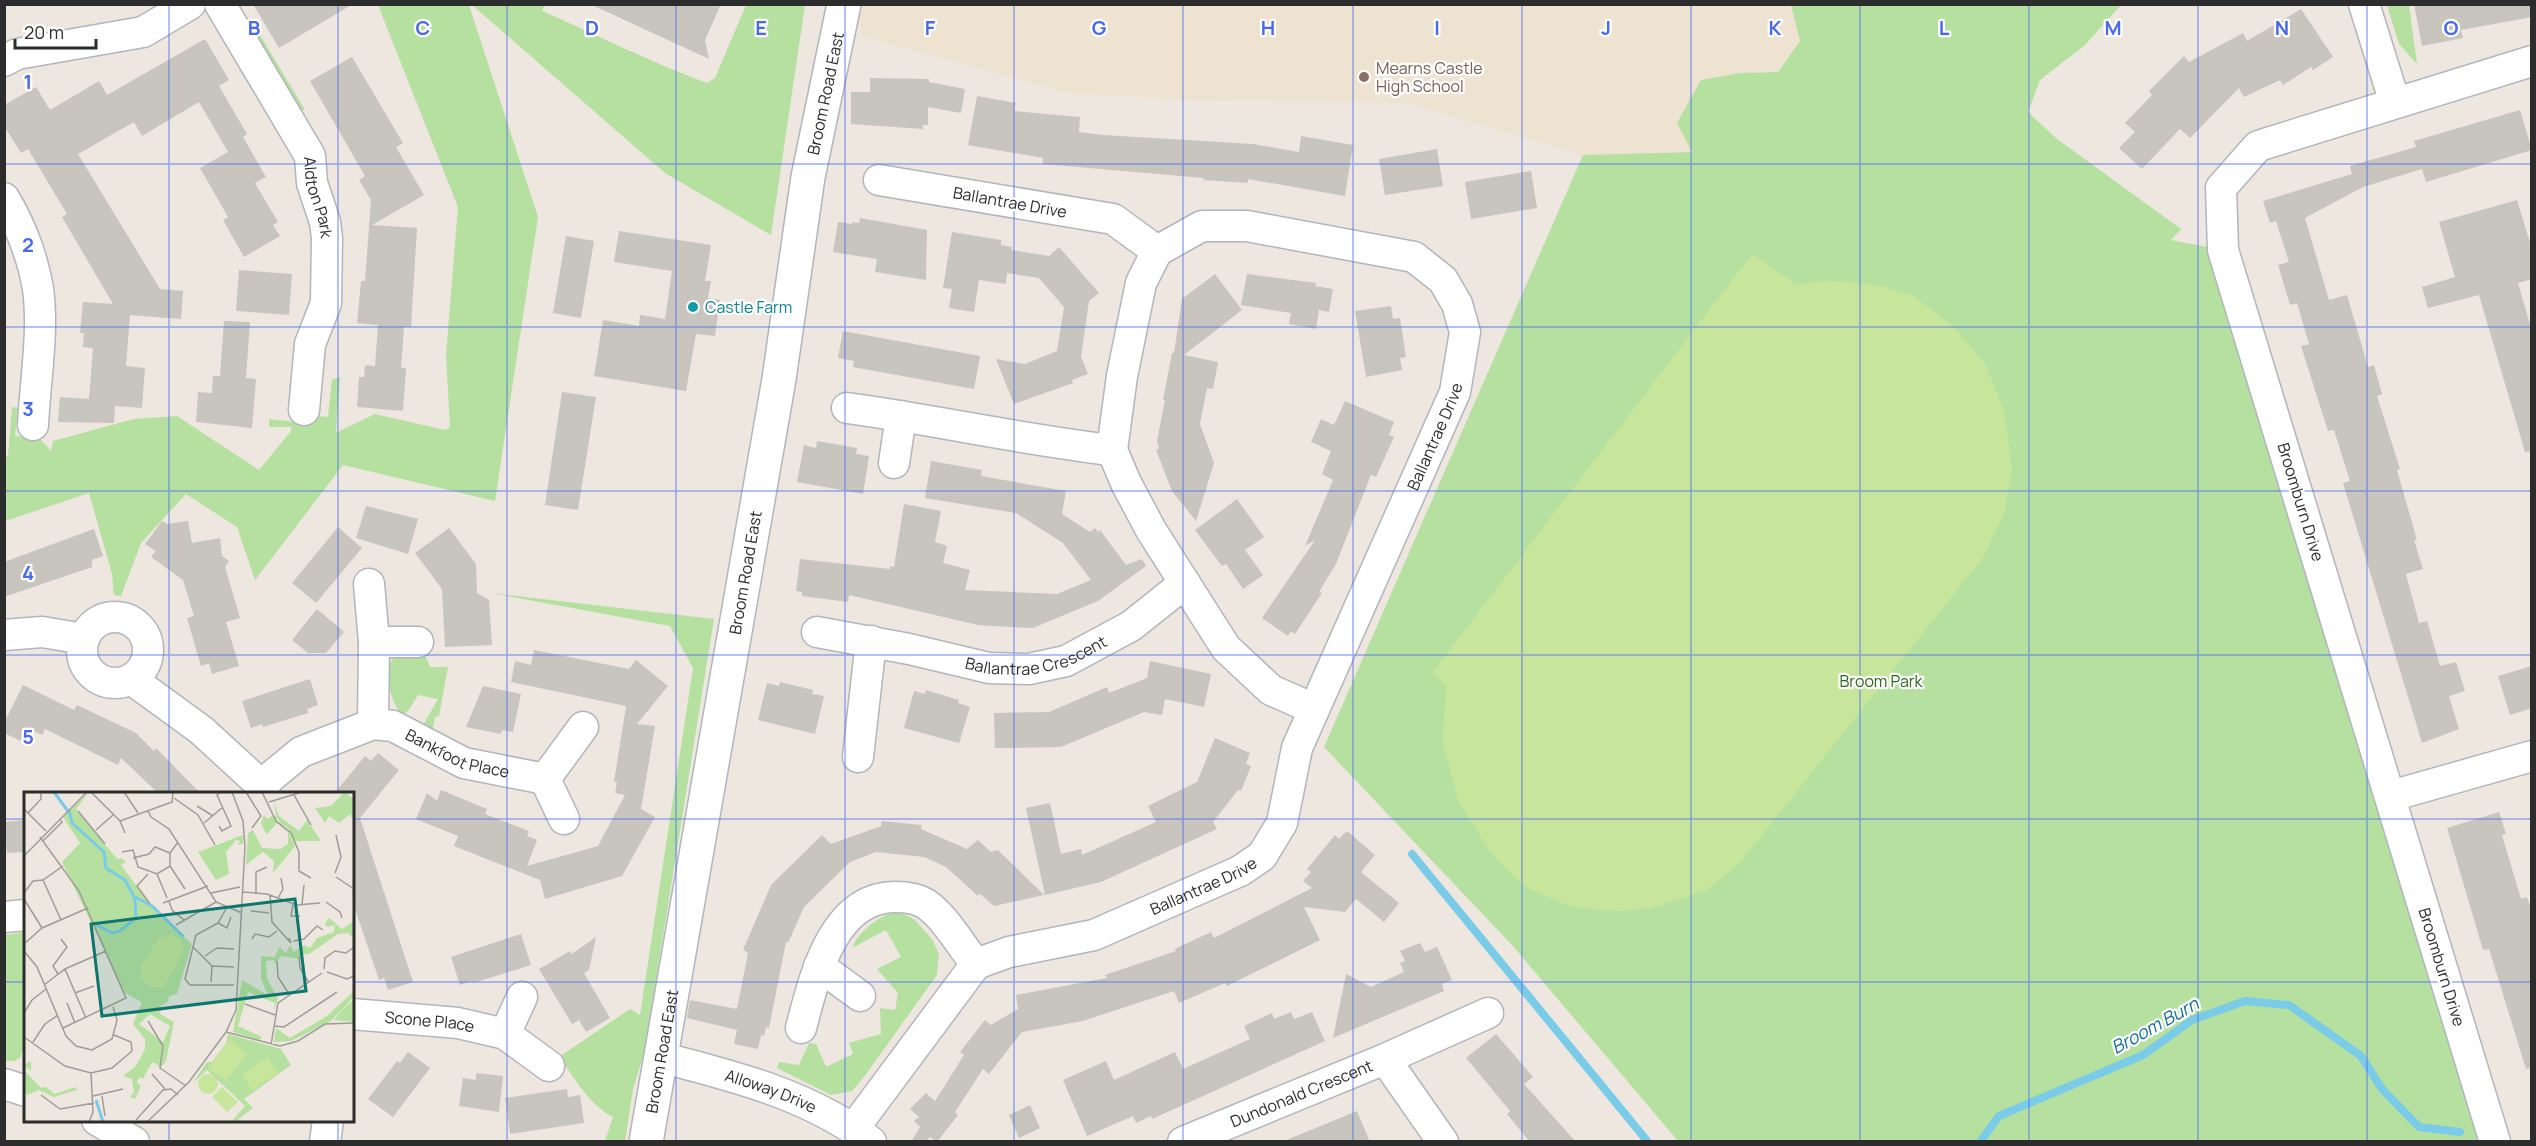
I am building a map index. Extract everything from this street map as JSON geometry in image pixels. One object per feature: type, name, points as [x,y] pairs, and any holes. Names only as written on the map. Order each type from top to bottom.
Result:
[{"type":"street","points":[[4,61],[17,54],[143,32],[190,4]]},
{"type":"street","name":"Aldton Park","points":[[220,4],[310,156],[312,183],[325,222],[326,303],[324,314],[310,344],[304,410]]},
{"type":"street","name":"Broom Road East","points":[[646,1142],[776,402],[808,177],[844,4]]},
{"type":"street","points":[[2364,4],[2395,103]]},
{"type":"street","name":"Broomburn Drive","points":[[2494,1142],[2391,796],[2223,250],[2221,188],[2258,146],[2532,62]]},
{"type":"street","name":"Ballantrae Drive","points":[[879,180],[1113,219],[1157,251],[1202,226],[1246,226],[1414,257],[1443,280],[1457,304],[1465,332],[1455,392],[1297,748],[1282,823],[1262,856],[1240,871],[1094,935],[1009,952],[976,964]]},
{"type":"street","points":[[4,198],[17,220],[38,288],[39,310],[33,424]]},
{"type":"street","points":[[1157,251],[1141,283],[1122,376],[1112,450],[1126,483],[1151,530],[1226,648],[1271,690],[1314,709]]},
{"type":"street","points":[[847,408],[1052,443],[1112,450]]},
{"type":"street","points":[[894,463],[901,416]]},
{"type":"street","name":"Ballantrae Crescent","points":[[818,632],[871,641],[989,668],[1029,669],[1066,661],[1131,626],[1185,583]]},
{"type":"street","points":[[131,679],[201,730],[263,789],[301,752],[373,724],[374,642],[369,584]]},
{"type":"street","points":[[125,618],[135,623],[142,631],[148,652],[140,672],[131,679],[109,682],[98,678],[84,660],[84,639],[88,630],[104,619],[125,618]]},
{"type":"street","points":[[4,635],[42,632],[84,639]]},
{"type":"street","points":[[858,757],[871,641]]},
{"type":"street","points":[[374,642],[418,642]]},
{"type":"street","name":"Bankfoot Place","points":[[373,724],[393,726],[464,763],[544,779]]},
{"type":"street","points":[[564,819],[544,779],[583,727]]},
{"type":"street","points":[[2391,796],[2532,756]]},
{"type":"street","points":[[801,1028],[819,966],[842,922],[876,898],[908,897],[926,904],[976,964],[863,1135]]},
{"type":"street","points":[[4,917],[24,915]]},
{"type":"street","points":[[819,966],[860,996]]},
{"type":"street","points":[[505,1034],[522,997]]},
{"type":"street","name":"Dundonald Crescent","points":[[1183,1142],[1385,1059],[1488,1013]]},
{"type":"street","name":"Scone Place","points":[[354,1014],[458,1023],[505,1034],[549,1066]]},
{"type":"street","name":"Alloway Drive","points":[[660,1057],[747,1079],[796,1099],[863,1135]]},
{"type":"street","name":"Dundonald Crescent","points":[[1385,1059],[1443,1142]]},
{"type":"street","points":[[4,1084],[24,1090]]},
{"type":"street","points":[[100,1122],[134,1142]]},
{"type":"street","points":[[325,1142],[328,1122]]},
{"type":"shaded area","name":"Mearns Castle High School","points":[[864,4],[1791,4],[1800,41],[1777,72],[1740,73],[1677,123],[1692,152],[1583,155],[1407,103],[1185,100],[1068,93],[861,36],[860,15]]},
{"type":"green space","points":[[378,5],[469,5],[538,217],[495,501],[343,465],[255,580],[237,527],[186,494],[141,543],[121,596],[114,595],[112,574],[89,493],[5,521],[4,457],[8,456],[12,407],[18,408],[15,436],[40,439],[51,451],[53,441],[134,419],[177,416],[259,470],[291,431],[291,427],[269,427],[269,419],[304,423],[305,415],[328,417],[332,380],[340,377],[336,433],[375,414],[445,430],[450,427],[446,355],[458,207]]},
{"type":"green space","points":[[472,5],[545,5],[542,11],[707,83],[715,78],[746,5],[805,5],[771,235],[665,173]]},
{"type":"green space","name":"Broom Park","points":[[1791,5],[2121,5],[2085,45],[2040,80],[2028,112],[2057,139],[2181,229],[2171,240],[2223,250],[2495,1141],[1678,1141],[1512,945],[1324,747],[1583,155],[1692,152],[1677,123],[1701,80],[1740,73],[1778,72],[1800,41]]},
{"type":"green space","points":[[2387,5],[2409,5],[2417,64],[2399,44]]},
{"type":"green space","points":[[253,23],[305,110],[295,110],[248,26]]},
{"type":"green space","points":[[1752,254],[1796,284],[1836,281],[1881,286],[1912,295],[1953,326],[1986,365],[2004,412],[2012,467],[2005,511],[1984,556],[1740,863],[1706,890],[1652,908],[1614,911],[1572,907],[1523,886],[1490,852],[1458,800],[1443,742],[1446,686],[1432,673]]},
{"type":"green space","points":[[491,593],[714,619],[644,1054],[633,1089],[625,1141],[605,1141],[613,1117],[597,1106],[559,1057],[630,1009],[640,1015],[693,668],[670,626]]},
{"type":"green space","points":[[406,650],[423,650],[430,667],[448,667],[439,716],[435,717],[431,737],[421,729],[438,699],[418,695],[408,711],[401,715],[393,699],[388,680],[390,663],[395,656]]},
{"type":"green space","points":[[897,910],[915,920],[932,939],[939,954],[937,975],[864,1077],[852,1091],[831,1095],[777,1068],[779,1062],[799,1065],[809,1043],[816,1044],[826,1067],[853,1054],[849,1043],[881,1034],[880,1008],[895,1010],[898,993],[877,969],[901,957],[886,930],[852,948],[855,941],[870,925]]},
{"type":"green space","points":[[24,932],[24,1046],[20,1058],[14,1061],[4,1061],[5,935]]},
{"type":"building","points":[[253,4],[353,4],[279,48]]},
{"type":"building","points":[[590,4],[721,4],[705,40],[709,59]]},
{"type":"building","points":[[2414,4],[2532,4],[2532,17],[2461,30],[2463,38],[2422,46]]},
{"type":"building","points":[[2301,9],[2333,57],[2313,70],[2311,67],[2283,85],[2280,80],[2244,97],[2239,88],[2190,138],[2180,129],[2142,169],[2119,148],[2135,132],[2125,123],[2152,95],[2149,91],[2184,56],[2189,62],[2243,33],[2247,41]]},
{"type":"building","points":[[205,39],[229,80],[219,86],[247,134],[243,137],[266,177],[255,183],[278,222],[273,225],[280,236],[244,257],[223,220],[228,217],[200,168],[228,152],[199,102],[142,136],[134,122],[78,154],[160,289],[183,291],[181,319],[130,315],[126,366],[145,368],[142,408],[115,406],[114,423],[58,422],[60,397],[89,399],[93,348],[83,347],[84,333],[80,333],[83,302],[113,304],[62,217],[67,214],[28,149],[21,153],[4,126],[4,105],[36,87],[50,110],[99,81],[107,95]]},
{"type":"building","points":[[352,57],[403,143],[396,147],[424,195],[372,225],[417,228],[411,327],[404,327],[401,368],[406,368],[403,411],[357,407],[359,377],[364,377],[365,365],[375,366],[378,325],[357,323],[361,281],[365,281],[371,200],[359,180],[365,176],[310,81]]},
{"type":"building","points":[[870,78],[929,79],[929,82],[965,89],[961,113],[928,107],[928,125],[923,125],[923,129],[851,124],[851,92],[870,92]]},
{"type":"building","points":[[977,96],[1016,103],[1014,111],[1080,117],[1079,132],[1253,144],[1299,152],[1301,136],[1353,145],[1345,196],[1248,179],[1248,183],[1203,180],[1204,178],[1043,164],[1043,158],[968,145]]},
{"type":"building","points":[[2520,110],[2532,150],[2426,182],[2422,169],[2363,187],[2305,218],[2329,300],[2347,295],[2368,367],[2374,365],[2382,394],[2377,396],[2400,469],[2397,470],[2423,569],[2406,574],[2419,623],[2427,621],[2440,666],[2456,662],[2465,691],[2449,696],[2459,729],[2422,743],[2343,483],[2350,481],[2334,430],[2328,431],[2301,346],[2309,344],[2297,303],[2290,305],[2278,265],[2289,262],[2276,221],[2270,223],[2263,201],[2352,174],[2350,166],[2416,147],[2414,141]]},
{"type":"building","points":[[1437,149],[1443,186],[1385,195],[1379,159]]},
{"type":"building","points":[[1531,171],[1537,208],[1471,219],[1465,182]]},
{"type":"building","points":[[2517,200],[2532,249],[2532,279],[2518,283],[2532,331],[2532,451],[2525,452],[2479,295],[2428,308],[2422,287],[2455,277],[2439,222]]},
{"type":"building","points":[[860,218],[927,230],[926,280],[875,272],[877,259],[833,252],[838,222],[859,223]]},
{"type":"building","name":"Castle Farm","points":[[619,231],[711,245],[705,281],[711,281],[708,298],[720,300],[715,336],[696,334],[686,391],[594,376],[603,320],[639,326],[640,315],[665,319],[672,271],[614,262]]},
{"type":"building","points":[[952,232],[1001,240],[1001,245],[1012,247],[1011,250],[1049,256],[1059,247],[1099,293],[1089,301],[1081,357],[1088,374],[1072,380],[1073,383],[1014,404],[996,359],[1025,364],[1057,351],[1064,307],[1039,278],[1007,273],[1006,284],[979,280],[974,312],[949,308],[952,289],[943,288]]},
{"type":"building","points":[[566,236],[594,241],[581,318],[553,313]]},
{"type":"building","points":[[239,270],[292,274],[289,315],[236,311]]},
{"type":"building","points":[[1215,274],[1242,310],[1184,355],[1218,362],[1213,389],[1207,388],[1200,424],[1214,463],[1196,521],[1172,491],[1156,450],[1159,448],[1157,441],[1165,400],[1163,400],[1172,353],[1174,353],[1182,299]]},
{"type":"building","points":[[1247,274],[1316,283],[1315,286],[1333,289],[1329,312],[1319,310],[1316,329],[1289,324],[1291,313],[1241,305]]},
{"type":"building","points":[[1391,306],[1393,319],[1400,318],[1406,357],[1400,358],[1402,370],[1366,377],[1355,311]]},
{"type":"building","points":[[224,321],[250,322],[246,378],[256,379],[252,428],[196,422],[198,392],[212,393],[213,376],[220,376]]},
{"type":"building","points":[[843,331],[980,356],[974,389],[853,367],[854,361],[838,358]]},
{"type":"building","points":[[562,392],[596,397],[578,510],[545,505]]},
{"type":"building","points":[[1345,401],[1394,422],[1389,435],[1394,437],[1376,477],[1371,475],[1336,564],[1319,592],[1322,593],[1295,634],[1291,631],[1288,636],[1262,618],[1315,540],[1305,546],[1333,480],[1322,474],[1331,451],[1311,442],[1321,419],[1334,425]]},
{"type":"building","points":[[817,441],[857,448],[856,454],[869,456],[863,494],[797,482],[804,445],[816,448]]},
{"type":"building","points":[[931,461],[982,470],[981,476],[1066,491],[1062,514],[1090,532],[1095,528],[1098,532],[1100,530],[1126,565],[1142,559],[1146,566],[1098,601],[1033,628],[978,625],[849,595],[848,602],[802,596],[802,592],[796,591],[800,559],[890,569],[890,566],[894,567],[904,504],[941,511],[935,542],[947,546],[943,563],[970,570],[965,590],[1057,594],[1091,580],[1063,543],[1016,513],[925,498]]},
{"type":"building","points":[[1237,499],[1264,537],[1245,550],[1263,575],[1243,589],[1226,564],[1222,566],[1195,530]]},
{"type":"building","points":[[366,506],[418,519],[408,554],[356,538]]},
{"type":"building","points":[[162,521],[167,524],[188,521],[192,543],[220,538],[222,556],[229,561],[225,567],[240,618],[226,622],[239,666],[212,674],[209,663],[201,666],[187,618],[194,616],[183,580],[151,557],[156,551],[145,544]]},
{"type":"building","points":[[338,527],[362,548],[316,603],[292,583]]},
{"type":"building","points":[[449,528],[476,564],[477,593],[489,600],[492,645],[445,647],[442,589],[415,553]]},
{"type":"building","points":[[94,529],[103,556],[92,560],[92,567],[4,597],[4,562]]},
{"type":"building","points":[[317,609],[344,632],[326,653],[308,653],[292,640]]},
{"type":"building","points":[[534,650],[629,669],[636,660],[668,686],[637,724],[655,726],[641,809],[655,817],[622,876],[545,899],[540,880],[454,846],[458,836],[416,819],[427,793],[437,801],[441,790],[487,809],[485,814],[529,831],[527,836],[537,840],[527,866],[598,846],[625,795],[615,793],[617,782],[614,782],[626,706],[511,682],[515,661],[531,665]]},
{"type":"building","points":[[1150,661],[1211,674],[1204,707],[1165,699],[1162,715],[1144,712],[1061,747],[995,748],[994,713],[1049,712],[1107,687],[1109,693],[1147,678]]},
{"type":"building","points":[[2532,666],[2532,708],[2510,715],[2498,676]]},
{"type":"building","points":[[310,679],[318,705],[307,709],[308,713],[263,727],[262,724],[251,728],[242,701]]},
{"type":"building","points":[[780,682],[813,690],[812,694],[824,696],[815,734],[758,720],[767,683],[779,686]]},
{"type":"building","points":[[23,685],[74,710],[77,705],[136,733],[154,751],[156,748],[199,792],[157,792],[121,758],[118,765],[45,729],[42,735],[31,730],[25,743],[4,733],[4,723]]},
{"type":"building","points":[[483,686],[521,694],[513,732],[502,730],[501,734],[466,727]]},
{"type":"building","points":[[926,690],[959,700],[958,703],[970,707],[959,743],[904,728],[914,691],[925,694]]},
{"type":"building","points":[[1215,738],[1250,753],[1246,764],[1251,766],[1241,791],[1238,790],[1213,822],[1217,829],[1101,882],[1045,895],[1026,808],[1050,803],[1061,854],[1081,849],[1082,855],[1156,822],[1148,806],[1197,782]]},
{"type":"building","points":[[378,753],[399,770],[360,818],[413,982],[388,990],[384,978],[379,980],[354,906],[354,792],[336,792],[365,756],[371,761]]},
{"type":"building","points":[[2499,812],[2506,834],[2502,835],[2521,899],[2527,897],[2532,911],[2532,1068],[2526,1069],[2489,949],[2483,950],[2447,828]]},
{"type":"building","points":[[24,820],[24,852],[7,853],[4,822]]},
{"type":"building","points":[[882,821],[922,825],[921,829],[967,849],[978,840],[991,852],[998,850],[1044,895],[994,906],[980,894],[978,896],[946,867],[924,857],[876,852],[850,862],[804,907],[788,943],[786,942],[769,1028],[766,1027],[764,1036],[761,1035],[758,1049],[734,1044],[737,1030],[687,1018],[690,1000],[737,1009],[748,953],[743,950],[771,885],[822,835],[831,844],[881,826]]},
{"type":"building","points":[[1347,831],[1375,855],[1361,872],[1399,903],[1384,922],[1356,899],[1345,912],[1304,907],[1320,940],[1227,986],[1225,983],[1179,1003],[1174,991],[1083,1021],[1022,1032],[989,1074],[983,1069],[955,1112],[958,1115],[937,1142],[930,1137],[926,1142],[911,1142],[920,1127],[914,1121],[919,1117],[910,1109],[926,1093],[935,1101],[964,1055],[960,1052],[985,1020],[991,1025],[1018,1009],[1016,995],[1107,978],[1105,975],[1176,951],[1175,949],[1211,932],[1214,938],[1312,888],[1303,881],[1311,872],[1307,869],[1335,835],[1339,839]]},
{"type":"building","points":[[521,934],[531,965],[460,985],[451,957]]},
{"type":"building","points":[[596,937],[589,970],[584,973],[610,1018],[586,1032],[579,1020],[572,1024],[539,969],[570,951],[572,954]]},
{"type":"building","points":[[1420,943],[1425,952],[1437,947],[1452,980],[1442,984],[1444,991],[1333,1038],[1346,974],[1371,987],[1404,972],[1400,963],[1405,961],[1400,951]]},
{"type":"building","points":[[1291,1012],[1294,1019],[1312,1012],[1325,1041],[1152,1119],[1151,1116],[1136,1123],[1133,1116],[1087,1136],[1063,1080],[1106,1061],[1114,1080],[1175,1052],[1183,1069],[1250,1039],[1244,1026],[1272,1013],[1274,1019]]},
{"type":"building","points":[[1496,1034],[1533,1077],[1524,1084],[1576,1142],[1530,1142],[1507,1114],[1510,1111],[1466,1058]]},
{"type":"building","points":[[408,1052],[430,1068],[393,1117],[368,1099],[397,1061],[400,1063]]},
{"type":"building","points":[[476,1073],[503,1076],[499,1112],[459,1106],[463,1078],[476,1080]]},
{"type":"building","points":[[567,1089],[568,1097],[580,1095],[584,1123],[510,1134],[505,1098]]},
{"type":"building","points":[[1030,1105],[1040,1128],[1019,1138],[1009,1115]]},
{"type":"building","points":[[1357,1111],[1370,1142],[1284,1142],[1284,1141]]},
{"type":"waterway","points":[[1412,854],[1648,1142]]},
{"type":"waterway","name":"Broom Burn","points":[[1980,1142],[1999,1116],[2143,1055],[2192,1020],[2245,1001],[2289,1005],[2361,1056],[2382,1089],[2419,1127],[2460,1132]]},
{"type":"place","name":"Mearns Castle High School","points":[[1364,77]]},
{"type":"place","name":"Castle Farm","points":[[693,307]]}]
